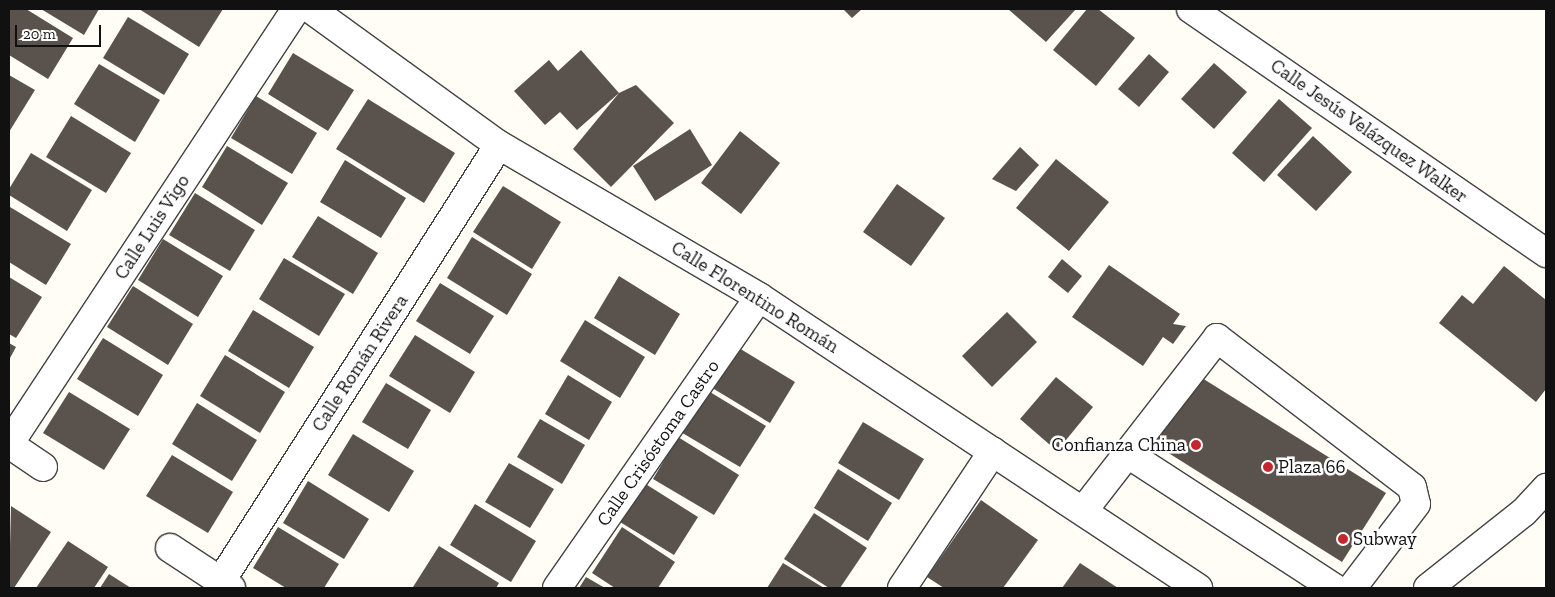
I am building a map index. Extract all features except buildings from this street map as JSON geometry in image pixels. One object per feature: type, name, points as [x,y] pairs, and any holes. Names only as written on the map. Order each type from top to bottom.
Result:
[{"type":"street","name":"Calle Luis Vigo","points":[[9,444],[296,9]]},
{"type":"street","name":"Calle Florentino Román","points":[[311,9],[499,145],[759,297],[1198,588]]},
{"type":"street","name":"Calle Jesús Velázquez Walker","points":[[1192,9],[1546,253]]},
{"type":"street","name":"Calle Román Rivera","points":[[226,584],[499,145]]},
{"type":"street","name":"Calle Crisóstoma Castro","points":[[557,588],[759,297]]},
{"type":"street","points":[[1082,511],[1217,338],[1412,487],[1416,504],[1352,588]]},
{"type":"street","points":[[9,444],[43,468]]},
{"type":"street","points":[[902,588],[993,451]]},
{"type":"street","points":[[1128,454],[1334,588]]},
{"type":"street","points":[[1428,588],[1524,512],[1546,488]]},
{"type":"street","points":[[170,548],[226,584]]},
{"type":"place","name":"Confianza China","points":[[1196,445]]},
{"type":"place","name":"Plaza 66","points":[[1268,467]]},
{"type":"place","name":"Subway","points":[[1343,539]]}]
